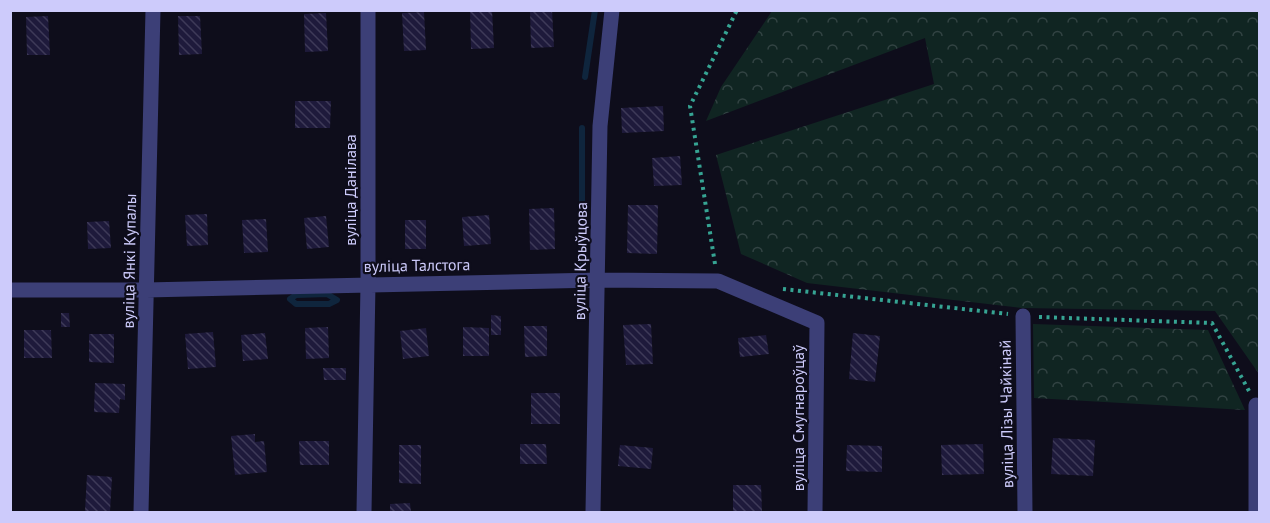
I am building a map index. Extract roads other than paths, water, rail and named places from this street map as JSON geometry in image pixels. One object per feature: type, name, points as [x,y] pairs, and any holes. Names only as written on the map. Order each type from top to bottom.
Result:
[{"type":"street","name":"вуліца Янкі Купалы","points":[[141,513],[153,10]]},
{"type":"street","name":"вуліца Данілава","points":[[364,513],[368,284],[368,10]]},
{"type":"street","name":"вуліца Крыўцова","points":[[593,513],[600,126],[612,10]]},
{"type":"street","name":"вуліца Талстога","points":[[10,290],[146,290],[598,280],[718,281],[816,323]]},
{"type":"street","name":"вуліца Лізы Чайкінай","points":[[1023,316],[1025,513]]},
{"type":"street","name":"вуліца Смугнароўцаў","points":[[815,513],[816,323]]},
{"type":"street","points":[[1256,405],[1256,513]]},
{"type":"waterway","points":[[585,77],[595,10]]},
{"type":"waterway","points":[[582,128],[582,267]]},
{"type":"waterway","points":[[327,294],[337,300],[329,304],[296,304],[290,299],[296,295],[327,294]]}]
